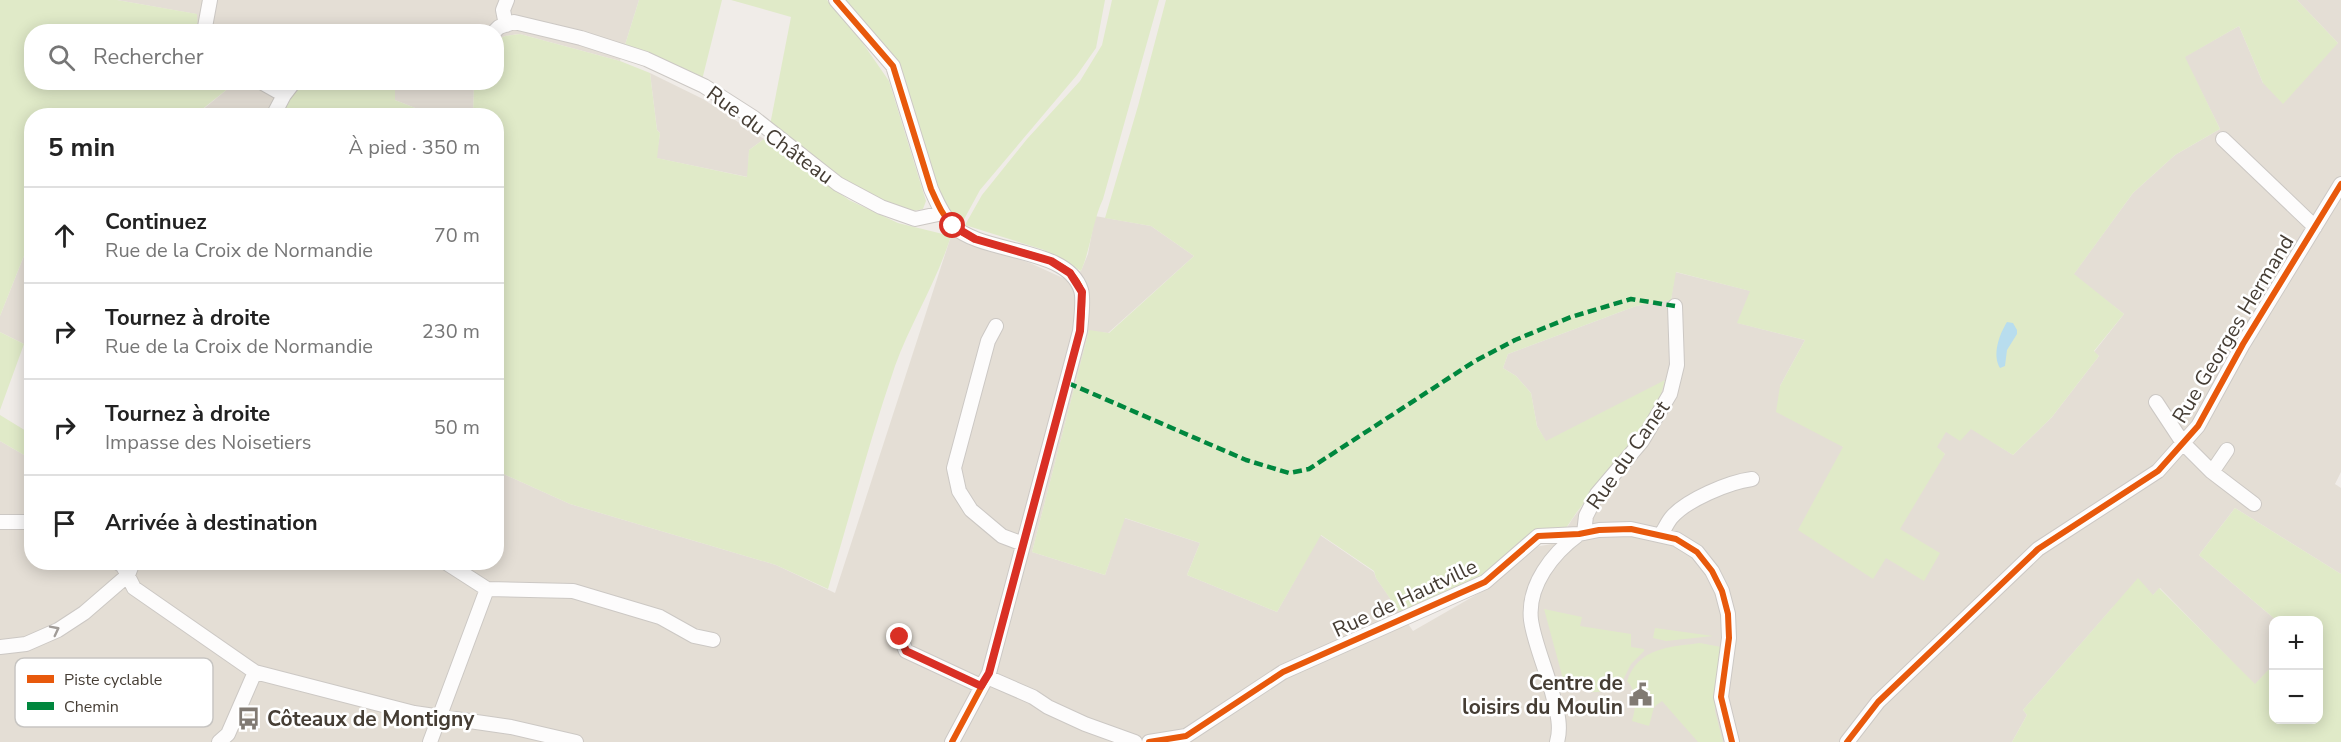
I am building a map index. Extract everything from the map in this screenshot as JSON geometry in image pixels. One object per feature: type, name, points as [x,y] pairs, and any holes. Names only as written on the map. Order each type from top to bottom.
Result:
[{"type":"street","points":[[206,24],[210,0]]},
{"type":"street","points":[[501,24],[507,0]]},
{"type":"street","points":[[836,0],[893,66],[931,189],[943,213],[953,226],[975,239],[1051,261],[1070,273],[1082,292],[1080,331],[984,682],[952,742]]},
{"type":"street","name":"Rue du Château","points":[[504,26],[514,22],[581,38],[646,59],[704,86],[754,118],[838,184],[881,207],[915,219],[943,213]]},
{"type":"street","points":[[275,90],[284,95]]},
{"type":"street","points":[[277,108],[288,90]]},
{"type":"street","points":[[2223,139],[2315,227]]},
{"type":"street","name":"Rue Georges Hermand","points":[[1847,742],[1878,702],[2038,549],[2158,471],[2198,426],[2243,344],[2341,184]]},
{"type":"street","name":"Rue du Canet","points":[[1582,534],[1586,516],[1598,494],[1642,441],[1670,394],[1677,365],[1675,306]]},
{"type":"street","points":[[996,326],[988,341],[954,468],[959,491],[972,510],[1002,536],[1023,544]]},
{"type":"street","points":[[2156,402],[2183,442],[2212,472],[2254,504]]},
{"type":"street","points":[[2212,472],[2227,450]]},
{"type":"street","points":[[1661,535],[1670,518],[1686,505],[1734,482],[1752,479]]},
{"type":"street","points":[[0,522],[24,522]]},
{"type":"street","name":"Rue de Hautville","points":[[1149,742],[1181,740],[1283,672],[1485,582],[1538,536],[1631,529],[1676,539],[1697,552],[1712,571],[1722,591],[1728,614],[1729,638],[1721,697],[1732,742]]},
{"type":"street","points":[[1557,742],[1558,714],[1531,622],[1531,604],[1542,574],[1563,546],[1582,534]]},
{"type":"street","points":[[0,646],[26,644],[58,630],[84,613],[129,570]]},
{"type":"street","points":[[130,570],[134,588],[255,672],[362,701],[576,742]]},
{"type":"street","points":[[457,570],[487,589],[573,591],[660,617],[694,636],[713,640]]},
{"type":"street","points":[[430,742],[487,589]]},
{"type":"street","points":[[900,637],[906,651],[984,682],[1033,697],[1048,707],[1085,724],[1135,742]]},
{"type":"street","points":[[219,742],[228,734],[255,672]]},
{"type":"shaded area","points":[[117,0],[639,0],[620,61],[520,34],[504,36],[504,24],[197,24],[196,14]]},
{"type":"shaded area","points":[[2297,0],[2341,0],[2341,472],[2335,484],[2341,488],[2341,574],[2235,508],[2199,555],[2271,616],[2269,616],[2269,669],[2255,685],[2160,588],[2153,595],[2113,607],[2023,710],[2027,715],[2012,742],[0,742],[0,441],[24,455],[24,570],[504,570],[504,474],[570,504],[776,565],[835,593],[951,236],[1030,263],[1063,278],[1081,271],[1088,254],[1095,216],[1151,226],[1194,256],[1108,333],[1089,331],[1032,552],[1105,575],[1124,518],[1200,543],[1187,575],[1277,612],[1320,535],[1374,572],[1413,631],[1481,592],[1535,547],[1557,543],[1610,470],[1665,381],[1546,442],[1537,426],[1531,393],[1516,376],[1503,368],[1508,354],[1636,306],[1671,300],[1675,272],[1751,291],[1738,323],[1805,340],[1780,386],[1843,447],[1861,543],[1945,454],[1936,447],[1946,431],[1971,428],[2013,455],[2052,417],[2099,356],[2094,352],[2124,314],[2073,275],[2133,193],[2175,155],[2220,129],[2184,57],[2239,26],[2263,83],[2338,43]]},
{"type":"shaded area","points":[[650,73],[703,99],[764,139],[749,150],[748,177],[656,158],[660,133],[657,130]]},
{"type":"shaded area","points":[[226,90],[294,90],[285,108],[205,108]]},
{"type":"shaded area","points":[[395,90],[474,90],[473,108],[415,108],[395,100]]},
{"type":"shaded area","points":[[24,256],[24,344],[0,332],[0,316]]},
{"type":"green space","points":[[0,0],[117,0],[197,14],[198,24],[24,24],[24,90],[226,90],[204,108],[24,108],[24,256],[0,316]]},
{"type":"green space","points":[[639,0],[722,0],[702,80],[624,48]]},
{"type":"green space","points":[[731,0],[827,0],[853,29],[889,81],[926,201],[923,209],[907,210],[867,194],[822,165],[770,125],[791,17]]},
{"type":"green space","points":[[844,0],[1105,0],[1096,48],[1077,75],[980,190],[962,223],[957,220],[943,201],[899,66]]},
{"type":"green space","points":[[1112,0],[1159,0],[1081,271],[1044,250],[965,225],[982,195],[1027,139],[1080,81],[1102,45]]},
{"type":"green space","points":[[1166,0],[2297,0],[2338,43],[2283,104],[2263,83],[2239,26],[2185,57],[2220,129],[2175,155],[2133,193],[2074,274],[2124,314],[2094,351],[2099,356],[2052,417],[2013,455],[1971,429],[1960,441],[1946,432],[1937,447],[1945,454],[1900,529],[1940,553],[1924,581],[1886,558],[1873,579],[1798,530],[1843,447],[1776,412],[1780,386],[1805,340],[1737,323],[1750,291],[1676,272],[1671,300],[1636,306],[1508,354],[1503,368],[1516,376],[1531,393],[1537,426],[1546,441],[1665,380],[1648,423],[1565,530],[1537,533],[1527,538],[1473,581],[1402,616],[1376,578],[1374,571],[1321,535],[1277,612],[1187,575],[1200,543],[1125,518],[1105,575],[1032,552],[1089,330],[1109,333],[1194,256],[1151,226],[1105,218]]},
{"type":"green space","points":[[520,34],[620,61],[650,73],[657,130],[660,133],[657,158],[747,177],[749,150],[764,139],[849,200],[898,223],[951,236],[939,269],[895,366],[828,589],[776,565],[570,504],[504,474],[504,108],[473,108],[474,90],[504,90],[505,36]]},
{"type":"green space","points":[[294,90],[395,90],[395,100],[415,108],[286,108]]},
{"type":"green space","points":[[0,332],[24,344],[0,410]]},
{"type":"green space","points":[[0,415],[24,430],[24,455],[0,441]]},
{"type":"green space","points":[[2235,508],[2341,574],[2341,742],[2012,742],[2027,715],[2023,710],[2138,578],[2153,595],[2159,588],[2255,684],[2269,669],[2269,724],[2323,724],[2323,616],[2271,616],[2199,555]]},
{"type":"green space","points":[[1544,609],[1582,617],[1580,626],[1631,634],[1631,647],[1644,649],[1644,651],[1631,664],[1621,684],[1599,692],[1588,691],[1578,686],[1566,690]]},
{"type":"green space","points":[[1655,628],[1713,636],[1666,641],[1653,638]]},
{"type":"green space","points":[[1700,643],[1721,647],[1715,711],[1723,742],[1698,742],[1662,701],[1654,707],[1649,726],[1632,721],[1635,700],[1633,690],[1627,681],[1639,661],[1647,655],[1667,648]]},
{"type":"water","points":[[2007,322],[2013,323],[2017,334],[2007,350],[2005,366],[2000,368],[1997,345]]},
{"type":"marked path","points":[[1068,383],[1246,460],[1289,473],[1309,469],[1475,361],[1515,340],[1571,317],[1631,299],[1675,306]]},
{"type":"cycle path","points":[[836,0],[893,66],[931,189],[948,221],[966,235],[983,242],[1042,258],[1059,266],[1073,276],[1082,294],[1080,331],[989,673],[952,742]]},
{"type":"cycle path","points":[[1847,742],[1878,702],[2038,549],[2158,471],[2198,426],[2243,344],[2341,184]]},
{"type":"cycle path","points":[[1149,742],[1186,736],[1283,672],[1485,582],[1538,536],[1631,529],[1676,539],[1697,552],[1712,571],[1722,591],[1728,614],[1729,638],[1721,697],[1732,742]]},
{"type":"place","name":"Centre de loisirs du Moulin","points":[[1641,695]]},
{"type":"place","name":"Côteaux de Montigny","points":[[249,719]]},
{"type":"route","points":[[900,637],[906,651],[981,686],[989,673],[1080,331],[1082,292],[1070,273],[1051,261],[975,239],[953,226]]}]
